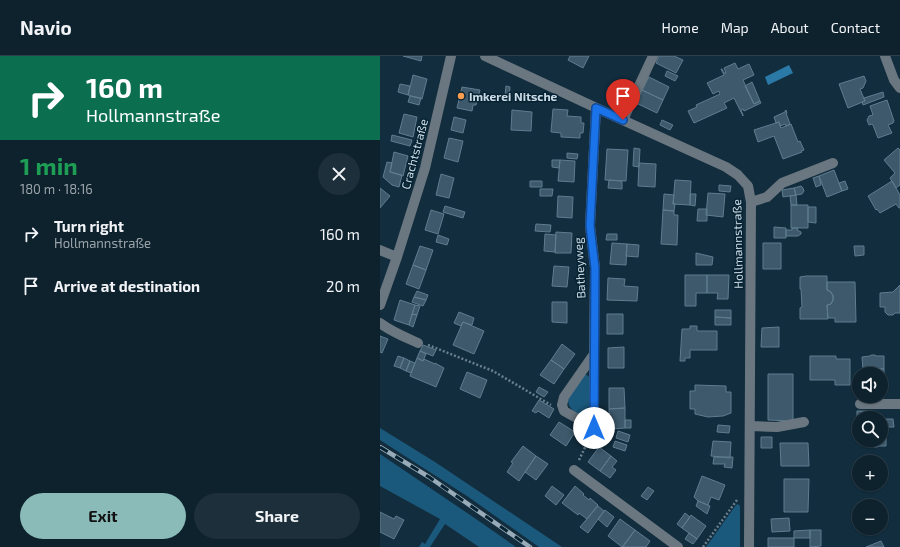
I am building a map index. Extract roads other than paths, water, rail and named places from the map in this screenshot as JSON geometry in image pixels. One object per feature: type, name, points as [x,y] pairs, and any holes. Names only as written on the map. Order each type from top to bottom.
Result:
[{"type":"street","name":"Crachtstraße","points":[[380,305],[425,168],[451,56]]},
{"type":"street","name":"Hollmannstraße","points":[[485,56],[726,167],[738,175],[748,186],[751,202],[749,547]]},
{"type":"street","points":[[623,120],[653,56]]},
{"type":"street","points":[[885,56],[897,84]]},
{"type":"street","name":"Batheyweg","points":[[594,354],[564,397],[562,405],[564,411],[594,428],[595,268],[590,226],[596,108]]},
{"type":"street","points":[[751,202],[767,197],[782,183],[833,164]]},
{"type":"street","points":[[380,250],[397,257]]},
{"type":"street","points":[[380,323],[396,334],[418,343]]},
{"type":"street","points":[[860,404],[900,404]]},
{"type":"street","points":[[750,426],[777,426],[804,422]]},
{"type":"street","points":[[574,470],[678,547]]},
{"type":"railway","points":[[380,447],[429,477],[530,547]]},
{"type":"place","name":"Imkerei Nitsche","points":[[461,96]]}]
